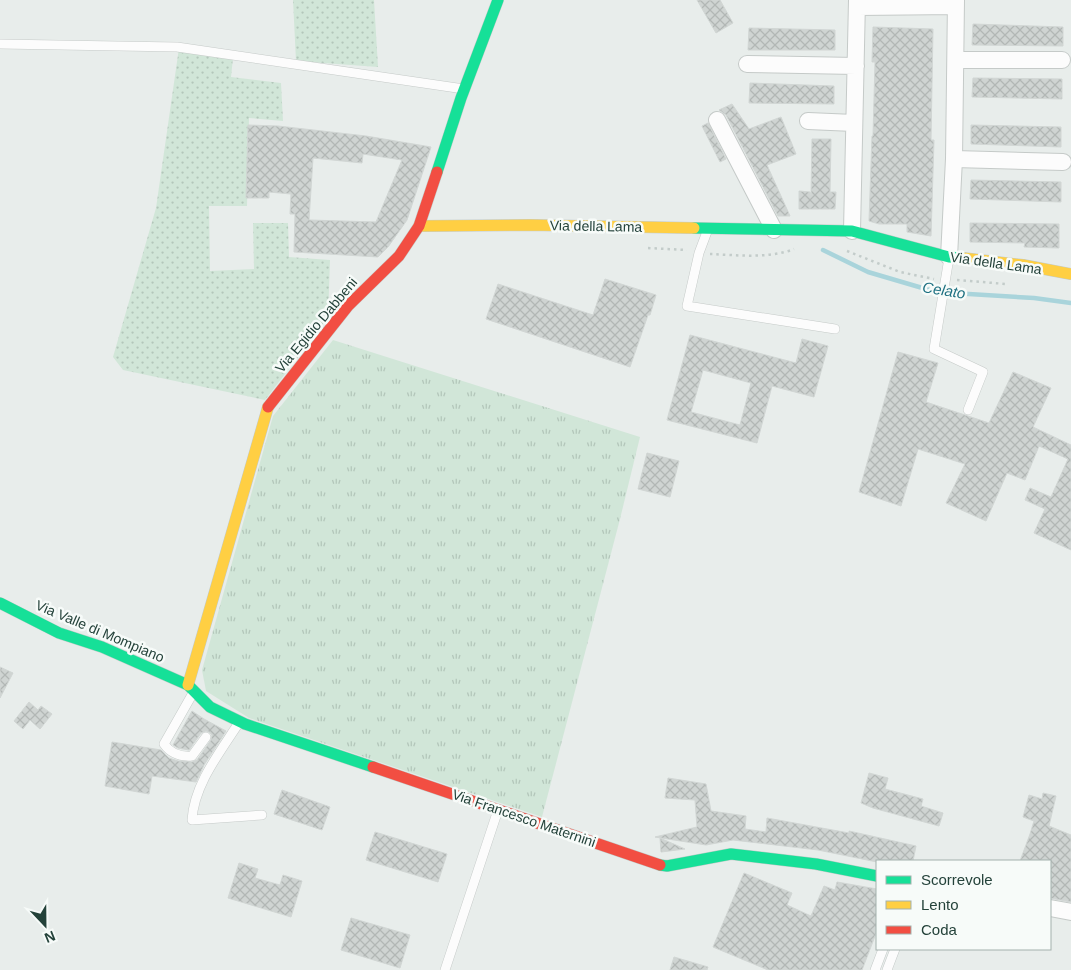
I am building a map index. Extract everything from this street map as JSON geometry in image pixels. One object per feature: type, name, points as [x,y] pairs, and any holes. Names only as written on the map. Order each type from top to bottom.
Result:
[{"type":"street","name":"Via Egidio Dabbeni","points":[[191,688],[268,406],[348,306],[398,256],[419,226],[464,89],[498,0]]},
{"type":"street","points":[[852,231],[857,3],[956,3],[954,159],[949,257]]},
{"type":"street","points":[[956,60],[1062,60]]},
{"type":"street","points":[[747,64],[856,66]]},
{"type":"street","points":[[717,120],[774,230]]},
{"type":"street","points":[[808,121],[854,123]]},
{"type":"street","points":[[954,159],[1063,162]]},
{"type":"street","name":"Via della Lama","points":[[419,226],[530,224],[852,231],[949,257],[1023,265],[1071,274]]},
{"type":"street","name":"Via Valle di Mompiano","points":[[0,603],[59,633],[102,647],[191,688]]},
{"type":"street","name":"Via Francesco Maternini","points":[[191,688],[210,707],[240,721],[657,865],[678,865],[731,854],[816,864],[876,876]]},
{"type":"street","points":[[1051,908],[1071,912]]},
{"type":"lane","points":[[0,44],[177,46],[464,89]]},
{"type":"lane","points":[[708,228],[687,306],[835,329]]},
{"type":"lane","points":[[949,257],[934,349],[983,372],[968,410]]},
{"type":"lane","points":[[191,688],[164,744],[170,751],[181,757],[192,756],[206,737]]},
{"type":"lane","points":[[240,721],[203,781],[192,810],[192,820],[262,815]]},
{"type":"lane","points":[[445,970],[498,810]]},
{"type":"lane","points":[[876,970],[884,950]]},
{"type":"lane","points":[[887,970],[895,950]]},
{"type":"path","points":[[644,248],[673,248],[700,253],[765,255],[786,252],[799,247]]},
{"type":"path","points":[[844,250],[900,272],[930,279],[945,282],[1013,284]]},
{"type":"green space","points":[[293,0],[374,0],[378,67],[296,61]]},
{"type":"green space","points":[[179,48],[233,58],[231,77],[281,83],[283,121],[249,118],[247,206],[209,206],[210,271],[254,269],[253,223],[288,223],[289,257],[330,260],[328,318],[265,400],[123,370],[113,357],[156,208]]},
{"type":"green space","points":[[333,340],[640,437],[542,817],[249,718],[206,691],[202,670],[273,416]]},
{"type":"building","points":[[697,0],[720,0],[733,23],[716,33]]},
{"type":"building","points":[[973,24],[1063,27],[1063,46],[972,45]]},
{"type":"building","points":[[873,27],[933,29],[931,140],[934,140],[931,236],[907,232],[907,224],[879,224],[869,221],[875,62],[872,62]]},
{"type":"building","points":[[749,28],[835,30],[835,50],[748,50]]},
{"type":"building","points":[[973,78],[1062,79],[1062,99],[972,97]]},
{"type":"building","points":[[750,83],[834,86],[834,104],[749,103]]},
{"type":"building","points":[[732,104],[749,129],[781,117],[796,154],[767,165],[790,216],[778,216],[726,115],[719,110]]},
{"type":"building","points":[[708,123],[726,159],[720,162],[702,126]]},
{"type":"building","points":[[248,125],[278,126],[366,136],[431,147],[407,220],[388,247],[378,257],[294,252],[295,214],[290,214],[291,194],[269,192],[269,198],[246,198]],"holes":[[[363,154],[402,160],[376,222],[309,220],[313,158],[362,163]]]},
{"type":"building","points":[[971,125],[1061,127],[1061,147],[971,144]]},
{"type":"building","points":[[812,139],[831,139],[830,192],[836,192],[835,209],[799,209],[799,191],[810,192],[811,195]]},
{"type":"building","points":[[971,180],[1061,182],[1061,202],[970,199]]},
{"type":"building","points":[[970,223],[1059,224],[1059,248],[1024,247],[1025,243],[970,242]]},
{"type":"building","points":[[605,279],[656,295],[630,367],[486,319],[498,284],[593,315]]},
{"type":"building","points":[[690,335],[796,363],[802,339],[828,346],[814,397],[772,386],[757,443],[667,420]],"holes":[[[703,370],[751,383],[740,425],[691,412]]]},
{"type":"building","points":[[898,352],[938,363],[926,402],[989,423],[1013,372],[1051,388],[1033,427],[1071,445],[1071,550],[1034,533],[1045,509],[1025,500],[1030,488],[1051,497],[1068,459],[1039,446],[1025,480],[1007,473],[986,521],[946,503],[965,464],[918,449],[901,506],[859,492]]},
{"type":"building","points":[[647,453],[679,461],[670,497],[638,489]]},
{"type":"building","points":[[0,667],[13,673],[0,698]]},
{"type":"building","points":[[29,702],[38,710],[41,706],[52,714],[40,729],[30,720],[23,729],[14,721]]},
{"type":"building","points":[[192,711],[226,731],[204,765],[196,782],[152,776],[149,794],[105,786],[112,742],[161,750],[169,758],[178,761],[192,762],[197,760],[211,740],[212,735],[209,732],[201,733],[189,750],[173,745]]},
{"type":"building","points":[[869,773],[888,778],[885,789],[923,799],[921,806],[943,813],[939,826],[861,803]]},
{"type":"building","points":[[668,778],[706,784],[711,811],[746,816],[745,829],[766,832],[767,818],[849,833],[849,831],[916,846],[913,860],[876,860],[876,862],[818,850],[733,840],[706,845],[655,837],[697,827],[695,800],[665,798]]},
{"type":"building","points":[[282,790],[330,807],[322,830],[274,814]]},
{"type":"building","points":[[1043,793],[1056,796],[1049,826],[1071,835],[1071,902],[1051,898],[1051,860],[1020,860],[1034,821],[1023,817],[1029,795],[1042,799]]},
{"type":"building","points":[[375,832],[447,854],[438,882],[366,860]]},
{"type":"building","points":[[660,838],[685,849],[661,852]]},
{"type":"building","points":[[239,863],[258,869],[255,878],[280,885],[283,875],[302,881],[291,917],[228,898]]},
{"type":"building","points":[[744,873],[792,893],[787,905],[811,916],[824,886],[835,890],[837,882],[876,889],[876,934],[862,970],[768,970],[713,947]]},
{"type":"building","points":[[351,918],[410,935],[400,968],[341,950]]},
{"type":"building","points":[[674,957],[708,967],[707,970],[670,970]]},
{"type":"waterway","name":"Celato","points":[[823,250],[868,272],[936,292],[1034,298],[1071,303]]},
{"type":"traffic: fast","points":[[437,172],[461,98],[498,0]]},
{"type":"traffic: fast","points":[[694,228],[852,231],[949,257],[963,258]]},
{"type":"traffic: fast","points":[[0,603],[59,633],[102,647],[188,685],[210,707],[245,724],[373,767]]},
{"type":"traffic: fast","points":[[660,865],[667,866],[731,854],[816,864],[876,876]]},
{"type":"traffic: slow","points":[[419,226],[530,225],[694,228]]},
{"type":"traffic: slow","points":[[963,258],[1023,265],[1071,274]]},
{"type":"traffic: slow","points":[[188,685],[268,407]]},
{"type":"traffic: jam","points":[[268,407],[348,306],[399,256],[419,226],[437,172]]},
{"type":"traffic: jam","points":[[373,767],[660,865]]}]
